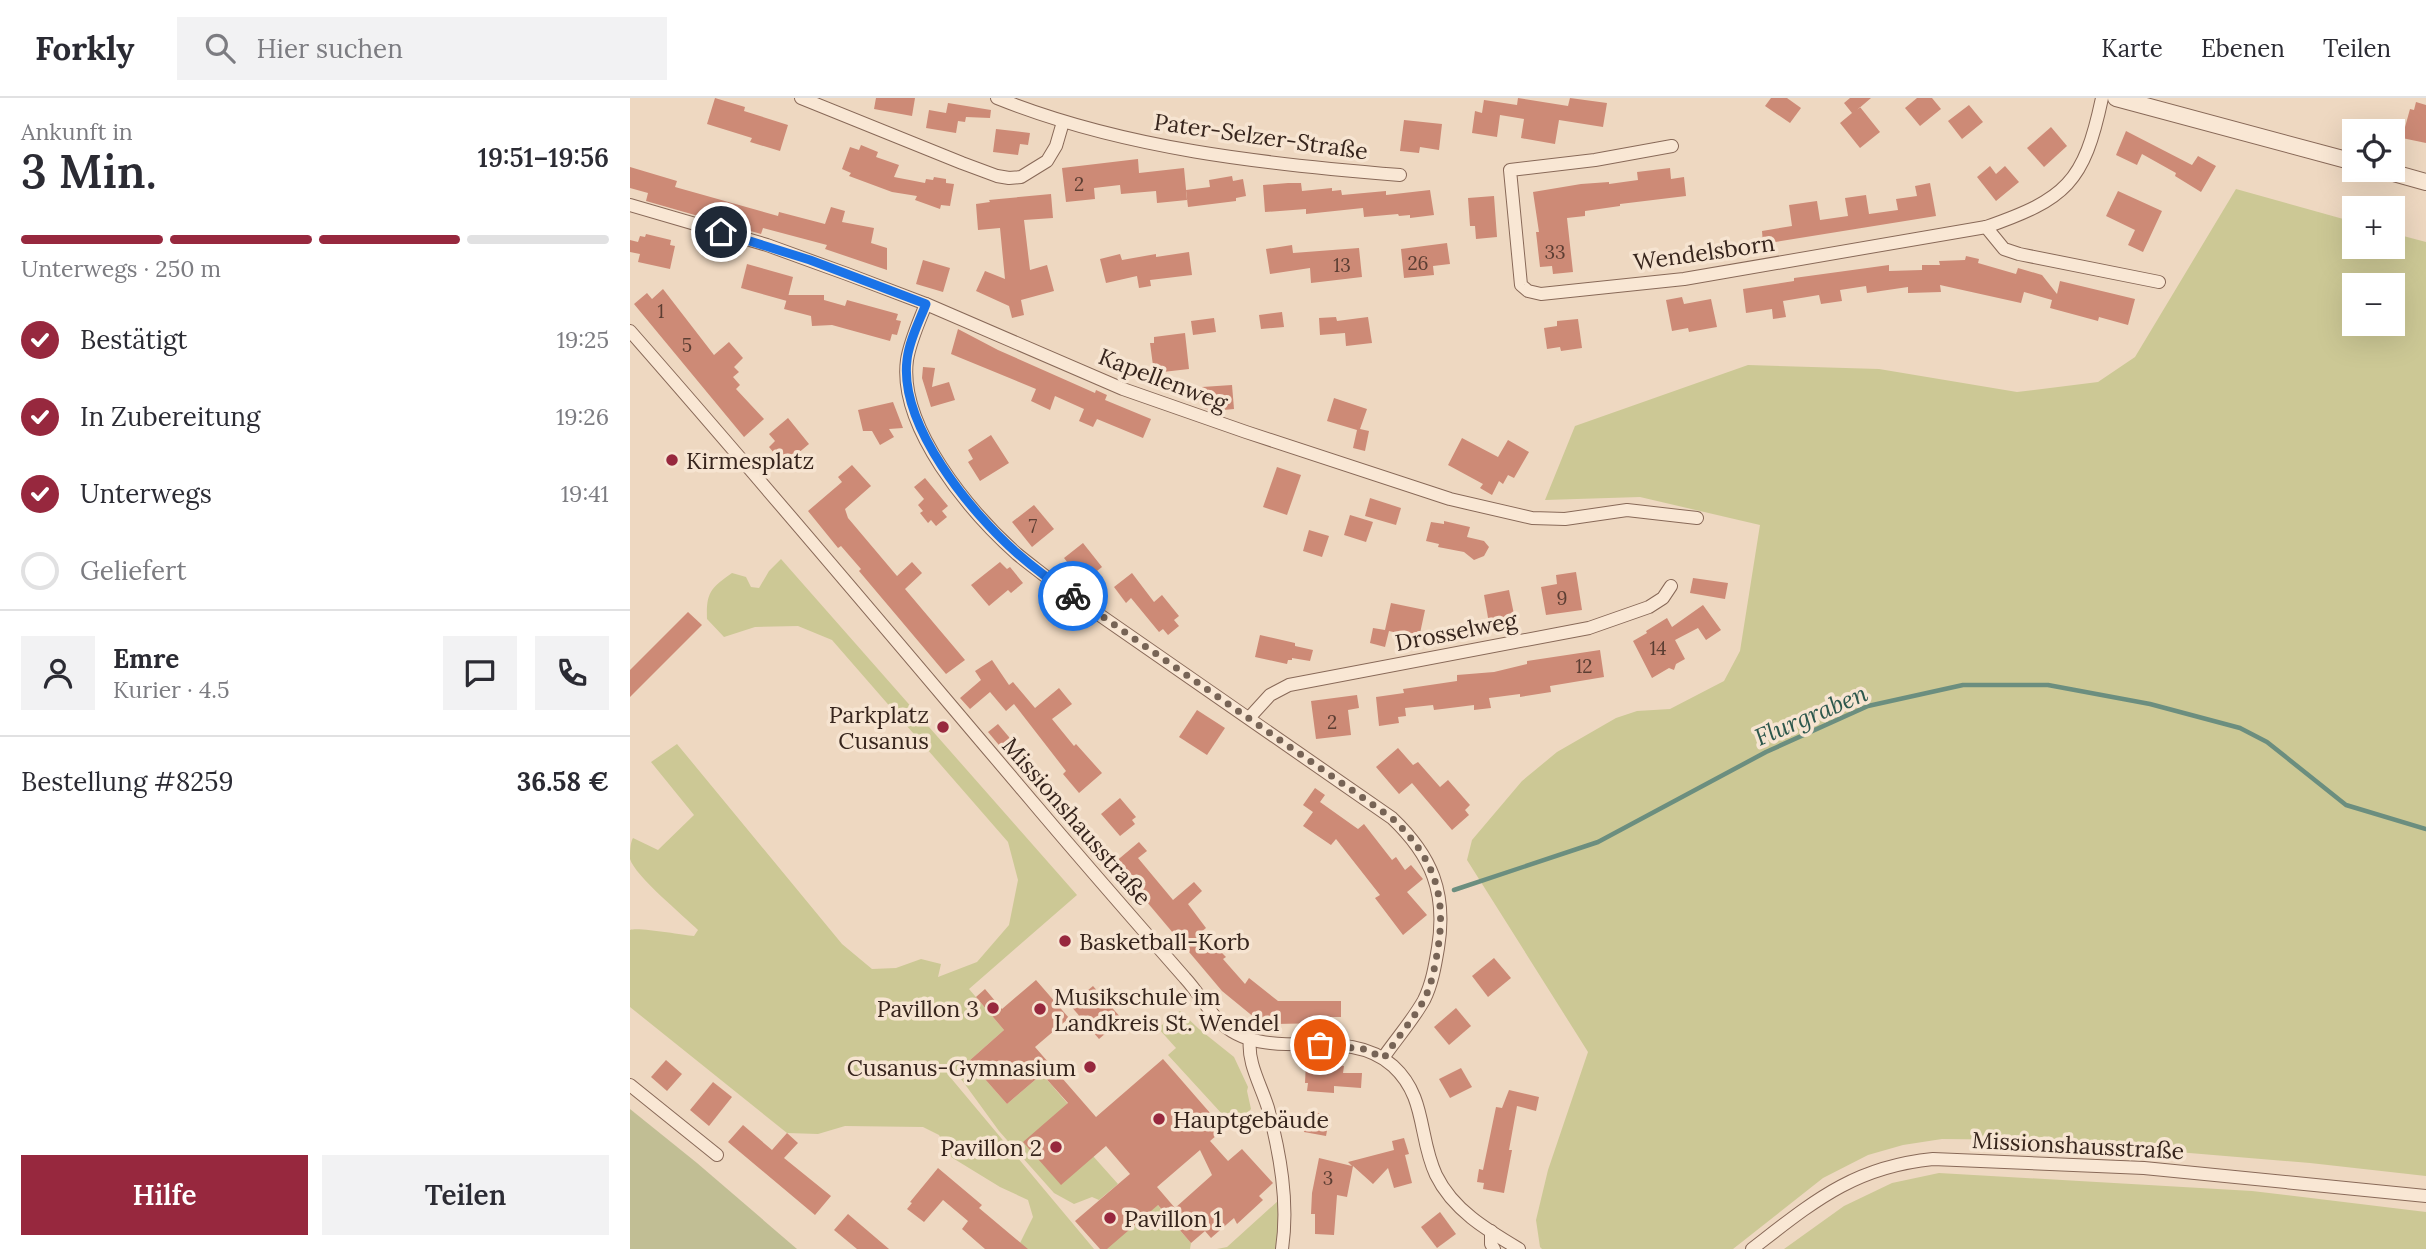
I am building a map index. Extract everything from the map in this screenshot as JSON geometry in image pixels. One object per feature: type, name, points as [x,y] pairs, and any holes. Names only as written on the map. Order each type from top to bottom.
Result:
[{"type":"street","points":[[801,98],[962,163],[1009,178],[1021,177],[1048,161],[1063,122]]},
{"type":"street","name":"Pater-Selzer-Straße","points":[[996,98],[1063,122],[1195,152],[1400,175]]},
{"type":"street","name":"Wendelsborn","points":[[1672,146],[1595,160],[1510,170],[1521,285],[1528,291],[1541,294],[1684,279],[1986,227],[2027,213],[2053,198],[2070,182],[2092,141],[2102,98]]},
{"type":"street","points":[[2116,98],[2342,159]]},
{"type":"street","points":[[2405,176],[2426,182]]},
{"type":"street","name":"Kapellenweg","points":[[630,205],[767,245],[926,304],[1123,388],[1246,432],[1450,499],[1532,518],[1565,519],[1627,510],[1697,518]]},
{"type":"street","points":[[1986,227],[2004,249],[2019,254],[2159,282]]},
{"type":"street","points":[[926,304],[910,344],[907,361],[912,410],[924,436],[966,499],[988,525],[1055,584],[1392,818],[1422,851],[1434,874],[1441,905],[1441,933],[1434,972],[1423,1001],[1384,1058]]},
{"type":"street","name":"Missionshausstraße","points":[[630,331],[1107,890],[1192,985],[1217,1019],[1229,1029],[1251,1040],[1354,1047],[1384,1058],[1413,1090],[1418,1101],[1431,1162],[1441,1185],[1468,1216],[1519,1249]]},
{"type":"street","name":"Drosselweg","points":[[1249,718],[1270,695],[1289,685],[1588,628],[1649,607],[1663,598],[1671,586]]},
{"type":"street","points":[[1251,1040],[1250,1059],[1267,1106],[1280,1168],[1285,1219],[1282,1249]]},
{"type":"street","points":[[630,1085],[717,1155]]},
{"type":"street","name":"Missionshausstraße","points":[[1752,1249],[1840,1185],[1878,1168],[1906,1161],[1933,1159],[2144,1168],[2426,1196]]},
{"type":"street","points":[[1491,1231],[1491,1244],[1494,1249]]},
{"type":"shaded area","points":[[2236,189],[2342,219],[2342,259],[2405,259],[2405,236],[2426,242],[2426,1176],[2310,1163],[2034,1140],[1942,1139],[1903,1145],[1868,1155],[1823,1178],[1733,1249],[1542,1249],[1536,1220],[1548,1170],[1588,1052],[1467,860],[1472,840],[1522,781],[1557,752],[1616,718],[1637,711],[1670,709],[1724,681],[1740,651],[1760,525],[1640,497],[1545,500],[1575,426],[1748,365],[1879,369],[2017,392],[2098,382],[2135,357]]},
{"type":"shaded area","points":[[781,559],[1077,895],[969,989],[1004,1030],[969,1061],[1007,1104],[1042,1074],[1068,1104],[1093,1156],[1118,1184],[1099,1200],[1092,1197],[1074,1204],[1054,1193],[999,1131],[956,1072],[950,1077],[1094,1249],[1017,1249],[1033,1217],[1028,1200],[1000,1187],[951,1157],[939,1135],[923,1127],[845,1126],[818,1134],[787,1133],[630,1007],[630,930],[694,936],[698,930],[650,885],[630,859],[633,838],[658,850],[694,815],[651,762],[677,744],[842,944],[872,969],[896,968],[921,959],[941,964],[938,977],[977,962],[1009,925],[1018,880],[1008,842],[832,640],[798,626],[755,627],[724,637],[707,619],[709,597],[719,583],[732,573],[746,577],[751,587],[759,588],[769,571]]},
{"type":"shaded area","points":[[1180,1011],[1234,1057],[1248,1087],[1251,1109],[1234,1127],[1168,1055],[1176,1048],[1158,1028]]},
{"type":"shaded area","points":[[630,1109],[697,1163],[797,1249],[630,1249]]},
{"type":"shaded area","points":[[1939,1173],[2252,1191],[2426,1212],[2426,1249],[1784,1249],[1844,1206],[1892,1183]]},
{"type":"shaded area","points":[[1147,1193],[1191,1243],[1190,1249],[1105,1249]]},
{"type":"shaded area","points":[[1279,1200],[1278,1249],[1217,1249],[1227,1247]]},
{"type":"building","points":[[715,98],[745,107],[744,111],[788,125],[780,151],[750,142],[752,138],[707,124]]},
{"type":"building","points":[[876,98],[915,98],[912,116],[874,109]]},
{"type":"building","points":[[1518,98],[1568,106],[1570,98],[1607,103],[1603,127],[1559,120],[1555,144],[1521,138],[1524,119],[1500,115],[1497,137],[1472,133],[1475,111],[1482,113],[1484,100],[1517,105]]},
{"type":"building","points":[[1771,98],[1787,98],[1801,108],[1790,123],[1765,106]]},
{"type":"building","points":[[1850,98],[1871,98],[1860,107],[1880,132],[1860,148],[1840,123],[1852,113],[1844,103]]},
{"type":"building","points":[[1917,98],[1932,98],[1941,109],[1920,126],[1905,108]]},
{"type":"building","points":[[2416,102],[2426,105],[2426,143],[2405,139],[2410,109],[2414,110]]},
{"type":"building","points":[[948,103],[991,110],[990,118],[966,117],[965,122],[958,121],[956,133],[926,128],[929,110],[946,113]]},
{"type":"building","points":[[1969,105],[1983,122],[1962,139],[1948,121]]},
{"type":"building","points":[[1404,120],[1442,124],[1439,150],[1420,147],[1419,153],[1400,151]]},
{"type":"building","points":[[2051,127],[2067,146],[2044,167],[2027,148]]},
{"type":"building","points":[[996,129],[1030,133],[1028,145],[1020,144],[1018,155],[993,152]]},
{"type":"building","points":[[2126,131],[2192,165],[2198,156],[2216,166],[2201,192],[2175,176],[2176,173],[2142,154],[2137,165],[2116,155]]},
{"type":"building","points":[[861,145],[878,152],[876,157],[899,165],[894,177],[925,183],[926,179],[933,180],[934,177],[954,184],[950,206],[941,205],[940,209],[915,200],[917,196],[892,192],[849,176],[851,173],[842,169],[850,147],[859,150]]},
{"type":"building","points":[[1138,159],[1139,173],[1184,168],[1187,200],[1157,203],[1156,191],[1121,194],[1120,185],[1094,188],[1095,199],[1066,202],[1062,168]]},
{"type":"building","points":[[1990,166],[1996,174],[2005,166],[2019,182],[1996,201],[1977,177]]},
{"type":"building","points":[[630,167],[677,181],[675,187],[778,216],[779,212],[825,224],[831,207],[845,211],[842,222],[874,228],[871,243],[887,248],[887,270],[825,249],[827,245],[763,228],[761,234],[646,201],[648,193],[630,188]]},
{"type":"building","points":[[1670,168],[1671,179],[1684,177],[1686,196],[1620,204],[1585,211],[1585,216],[1567,218],[1573,272],[1553,274],[1552,266],[1540,267],[1536,232],[1539,232],[1533,192],[1581,184],[1638,180],[1637,172]]},
{"type":"building","points":[[1232,176],[1233,181],[1243,179],[1246,196],[1236,198],[1236,201],[1188,207],[1186,190],[1210,187],[1209,180]]},
{"type":"building","points":[[1301,183],[1302,191],[1332,188],[1332,191],[1341,190],[1342,195],[1386,191],[1386,195],[1430,190],[1434,215],[1410,218],[1410,215],[1398,214],[1364,217],[1363,208],[1306,214],[1306,209],[1265,212],[1263,185]]},
{"type":"building","points":[[1930,183],[1936,216],[1763,244],[1762,231],[1792,226],[1789,205],[1817,201],[1820,220],[1848,216],[1845,198],[1866,195],[1869,214],[1898,210],[1896,199],[1917,196],[1915,186]]},
{"type":"building","points":[[2118,191],[2162,211],[2143,252],[2128,245],[2135,230],[2106,216]]},
{"type":"building","points":[[1051,194],[1053,218],[1024,220],[1030,270],[1047,265],[1054,291],[1021,300],[1024,315],[1012,318],[1009,306],[976,291],[985,271],[1005,279],[1000,228],[978,230],[976,204],[990,202],[989,200]]},
{"type":"building","points":[[1494,196],[1497,237],[1476,239],[1475,226],[1470,226],[1468,198]]},
{"type":"building","points":[[646,234],[671,240],[670,245],[675,246],[670,269],[638,262],[640,254],[630,252],[630,240],[638,242],[640,236],[645,237]]},
{"type":"building","points":[[1447,243],[1450,264],[1433,266],[1434,275],[1404,278],[1401,249]]},
{"type":"building","points":[[1292,245],[1293,253],[1359,248],[1362,277],[1311,283],[1310,268],[1270,274],[1266,249]]},
{"type":"building","points":[[1189,252],[1192,275],[1150,280],[1151,286],[1139,288],[1137,276],[1106,283],[1100,259],[1120,254],[1122,260]]},
{"type":"building","points":[[1966,256],[1979,259],[1978,263],[2016,274],[2018,268],[2042,275],[2057,294],[2060,281],[2135,299],[2128,325],[2099,317],[2098,321],[2050,308],[2052,300],[2024,292],[2021,303],[1940,285],[1941,292],[1908,293],[1908,287],[1867,293],[1866,286],[1840,290],[1842,301],[1821,304],[1819,295],[1783,301],[1786,317],[1773,319],[1772,309],[1746,313],[1743,289],[1794,281],[1794,278],[1889,265],[1889,271],[1922,270],[1922,265],[1965,260]]},
{"type":"building","points":[[923,260],[950,268],[943,292],[916,284]]},
{"type":"building","points":[[747,264],[793,277],[787,301],[741,288]]},
{"type":"building","points":[[663,289],[714,355],[729,342],[743,358],[734,367],[739,372],[733,377],[740,385],[736,389],[764,419],[744,437],[634,304],[647,293],[652,299]]},
{"type":"building","points":[[788,295],[824,295],[824,300],[845,306],[847,300],[898,314],[896,320],[901,321],[897,335],[892,334],[890,341],[832,325],[812,326],[811,316],[784,309]]},
{"type":"building","points":[[1682,297],[1684,304],[1711,299],[1717,327],[1689,332],[1688,328],[1672,331],[1666,300]]},
{"type":"building","points":[[1282,312],[1284,327],[1261,329],[1259,315]]},
{"type":"building","points":[[1336,317],[1337,321],[1368,317],[1372,343],[1346,346],[1345,333],[1320,335],[1319,318]]},
{"type":"building","points":[[1214,318],[1216,332],[1193,335],[1191,321]]},
{"type":"building","points":[[1578,319],[1582,348],[1561,351],[1560,347],[1547,349],[1544,328],[1557,326],[1557,321]]},
{"type":"building","points":[[958,329],[1095,393],[1096,390],[1107,395],[1105,400],[1151,419],[1143,438],[1097,419],[1093,427],[1079,421],[1084,409],[1055,396],[1050,410],[1031,401],[1036,389],[951,354]]},
{"type":"building","points":[[1185,333],[1189,369],[1154,373],[1150,343],[1154,343],[1154,337]]},
{"type":"building","points":[[923,367],[935,368],[932,387],[949,382],[955,400],[931,407],[922,378]]},
{"type":"building","points":[[1232,385],[1234,409],[1212,411],[1204,408],[1202,387]]},
{"type":"building","points":[[1334,398],[1367,409],[1360,429],[1369,431],[1365,451],[1353,448],[1357,430],[1327,421]]},
{"type":"building","points":[[893,402],[903,428],[889,429],[894,437],[880,445],[872,431],[863,431],[858,410]]},
{"type":"building","points":[[788,418],[809,444],[784,465],[769,447],[775,441],[769,434]]},
{"type":"building","points":[[991,435],[1009,463],[980,481],[968,462],[973,459],[968,450]]},
{"type":"building","points":[[1462,438],[1498,457],[1508,440],[1529,452],[1514,478],[1508,475],[1503,484],[1499,481],[1492,495],[1480,488],[1483,484],[1448,465]]},
{"type":"building","points":[[852,465],[871,486],[845,509],[848,518],[897,576],[912,562],[922,573],[905,589],[965,660],[946,674],[859,571],[861,569],[841,546],[838,548],[808,511],[842,482],[838,477]]},
{"type":"building","points":[[1277,467],[1301,475],[1287,515],[1263,507]]},
{"type":"building","points":[[925,478],[948,506],[942,511],[947,517],[936,526],[931,520],[928,523],[920,513],[923,511],[918,505],[924,499],[914,487]]},
{"type":"building","points":[[1370,498],[1401,508],[1396,525],[1365,516]]},
{"type":"building","points":[[1034,505],[1054,529],[1032,547],[1012,522]]},
{"type":"building","points":[[1350,515],[1373,522],[1366,542],[1344,535]]},
{"type":"building","points":[[1444,521],[1470,527],[1467,537],[1484,541],[1489,547],[1484,556],[1474,560],[1464,552],[1438,547],[1439,544],[1426,541],[1431,522],[1444,524]]},
{"type":"building","points":[[1309,530],[1329,536],[1322,557],[1303,551]]},
{"type":"building","points":[[1083,543],[1102,567],[1097,571],[1102,578],[1093,585],[1087,578],[1083,582],[1064,558]]},
{"type":"building","points":[[1000,562],[1007,569],[1010,567],[1023,583],[1011,593],[1008,590],[989,606],[971,585]]},
{"type":"building","points":[[1576,572],[1582,610],[1546,615],[1541,587],[1557,584],[1556,575]]},
{"type":"building","points":[[1132,573],[1154,602],[1162,595],[1179,616],[1174,620],[1179,626],[1168,635],[1163,629],[1159,632],[1131,598],[1126,603],[1114,587]]},
{"type":"building","points":[[1693,578],[1728,583],[1725,599],[1690,593]]},
{"type":"building","points":[[1509,590],[1516,624],[1490,629],[1484,595]]},
{"type":"building","points":[[1391,603],[1425,610],[1419,638],[1389,631],[1385,647],[1370,643],[1373,628],[1385,630]]},
{"type":"building","points":[[1703,605],[1721,630],[1706,640],[1698,628],[1675,640],[1685,659],[1676,664],[1674,670],[1669,668],[1652,678],[1633,641],[1667,618],[1672,627]]},
{"type":"building","points":[[688,612],[702,625],[630,697],[630,670]]},
{"type":"building","points":[[1260,635],[1313,650],[1310,661],[1292,658],[1287,664],[1255,657]]},
{"type":"building","points":[[1600,650],[1604,677],[1550,686],[1551,692],[1489,698],[1491,708],[1474,710],[1474,705],[1434,710],[1433,705],[1405,708],[1406,716],[1398,717],[1399,723],[1379,726],[1376,697],[1404,693],[1403,689],[1457,681],[1457,675],[1494,672],[1527,664],[1527,661]]},
{"type":"building","points":[[992,660],[1009,685],[1013,682],[1035,708],[1059,688],[1072,704],[1052,719],[1074,746],[1076,744],[1102,773],[1079,793],[1063,774],[1066,771],[1014,704],[1006,711],[990,692],[970,709],[960,698],[981,680],[975,671]]},
{"type":"building","points":[[1357,695],[1359,708],[1348,710],[1351,735],[1316,739],[1311,701]]},
{"type":"building","points":[[1197,710],[1225,728],[1207,755],[1179,737]]},
{"type":"building","points":[[998,724],[1024,755],[1014,763],[988,732]]},
{"type":"building","points":[[1398,748],[1413,765],[1418,762],[1440,787],[1448,780],[1470,805],[1465,810],[1469,815],[1452,830],[1412,783],[1399,794],[1376,767]]},
{"type":"building","points":[[1315,788],[1325,795],[1320,802],[1358,829],[1364,824],[1392,860],[1396,857],[1405,870],[1411,865],[1423,879],[1407,892],[1427,915],[1403,935],[1375,898],[1380,895],[1336,839],[1331,845],[1303,826],[1313,812],[1303,805]]},
{"type":"building","points":[[1120,798],[1136,817],[1132,820],[1135,824],[1120,836],[1101,814]]},
{"type":"building","points":[[1139,842],[1147,851],[1138,858],[1173,900],[1194,882],[1202,891],[1188,904],[1206,928],[1201,932],[1226,957],[1223,959],[1245,984],[1249,978],[1278,1001],[1341,1001],[1341,1017],[1330,1017],[1330,1023],[1274,1024],[1255,1018],[1222,991],[1114,863]]},
{"type":"building","points":[[1494,958],[1511,978],[1488,997],[1472,976]]},
{"type":"building","points":[[1036,980],[1069,1018],[1035,1047],[1096,1117],[1163,1059],[1224,1129],[1210,1141],[1228,1161],[1242,1149],[1273,1183],[1259,1196],[1263,1200],[1237,1224],[1234,1218],[1211,1238],[1205,1231],[1191,1243],[1158,1205],[1107,1249],[1100,1249],[1075,1221],[1130,1174],[1106,1146],[1061,1185],[1023,1142],[1068,1103],[1042,1074],[1007,1104],[969,1061],[1004,1030],[976,997],[985,989],[1002,1009]],"holes":[[[1200,1150],[1212,1175],[1175,1208],[1157,1187]]]},
{"type":"building","points":[[1093,986],[1122,1019],[1099,1039],[1070,1005]]},
{"type":"building","points":[[1456,1008],[1471,1026],[1449,1045],[1434,1027]]},
{"type":"building","points":[[666,1060],[682,1074],[667,1091],[651,1077]]},
{"type":"building","points":[[1306,1062],[1344,1066],[1343,1073],[1362,1073],[1361,1088],[1334,1086],[1334,1093],[1307,1091]]},
{"type":"building","points":[[1461,1068],[1472,1087],[1450,1098],[1439,1079]]},
{"type":"building","points":[[713,1082],[732,1097],[709,1126],[690,1110]]},
{"type":"building","points":[[1509,1090],[1539,1097],[1536,1111],[1517,1106],[1504,1193],[1483,1189],[1484,1183],[1477,1182],[1479,1169],[1483,1170],[1496,1107],[1502,1108]]},
{"type":"building","points":[[1308,1111],[1330,1115],[1326,1136],[1304,1132]]},
{"type":"building","points":[[743,1125],[772,1150],[787,1133],[798,1143],[784,1158],[831,1196],[815,1215],[728,1142]]},
{"type":"building","points":[[1404,1138],[1409,1154],[1405,1155],[1412,1183],[1394,1188],[1388,1168],[1373,1184],[1353,1166],[1347,1197],[1337,1195],[1334,1235],[1315,1234],[1315,1214],[1311,1214],[1312,1193],[1319,1158],[1352,1166],[1348,1162],[1394,1150],[1392,1141]]},
{"type":"building","points":[[938,1168],[982,1205],[979,1208],[1028,1249],[985,1249],[962,1229],[968,1221],[943,1200],[924,1222],[907,1209]]},
{"type":"building","points":[[1440,1212],[1456,1234],[1437,1248],[1421,1227]]},
{"type":"building","points":[[848,1214],[889,1249],[857,1249],[834,1230]]},
{"type":"waterway","name":"Flurgraben","points":[[1454,890],[1598,842],[1766,752],[1868,706],[1963,685],[2048,685],[2150,704],[2240,728],[2267,742],[2346,805],[2426,829]]},
{"type":"way so far","points":[[1073,596],[1392,818],[1422,851],[1434,874],[1441,905],[1441,933],[1434,972],[1423,1001],[1384,1058],[1364,1049],[1320,1045]]},
{"type":"place","name":"Kirmesplatz","points":[[672,460]]},
{"type":"place","name":"Parkplatz Cusanus","points":[[943,727]]},
{"type":"place","name":"Basketball-Korb","points":[[1065,941]]},
{"type":"place","name":"Pavillon 3","points":[[993,1008]]},
{"type":"place","name":"Musikschule im Landkreis St. Wendel","points":[[1040,1009]]},
{"type":"place","name":"Cusanus-Gymnasium","points":[[1090,1067]]},
{"type":"place","name":"Hauptgebäude","points":[[1159,1119]]},
{"type":"place","name":"Pavillon 2","points":[[1056,1147]]},
{"type":"place","name":"Pavillon 1","points":[[1110,1218]]},
{"type":"route","points":[[721,232],[810,260],[926,304],[910,344],[907,361],[907,389],[912,410],[924,436],[966,499],[988,525],[1018,554],[1073,596]]}]
